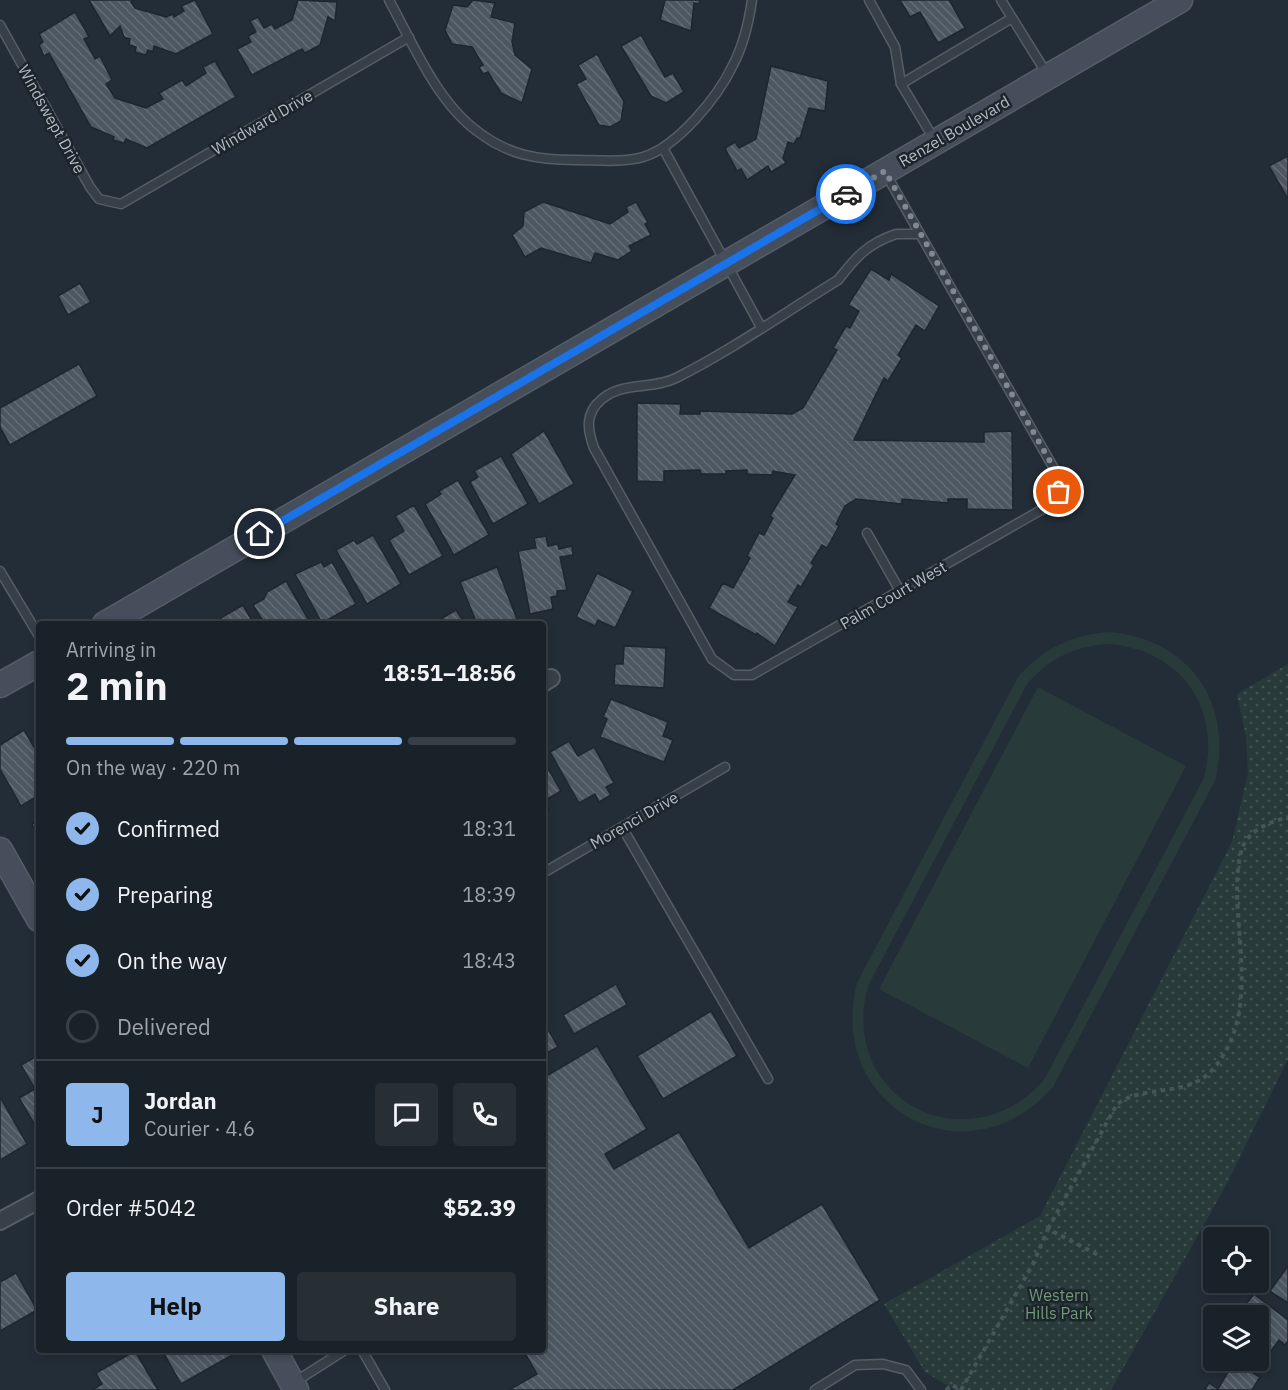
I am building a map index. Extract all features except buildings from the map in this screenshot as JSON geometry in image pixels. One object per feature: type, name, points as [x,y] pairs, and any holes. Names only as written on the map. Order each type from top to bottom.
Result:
[{"type":"street","name":"Renzel Boulevard","points":[[110,621],[1180,0]]},
{"type":"street","points":[[0,685],[36,665]]},
{"type":"street","points":[[0,850],[36,914]]},
{"type":"street","points":[[0,1221],[36,1202]]},
{"type":"street","points":[[275,1353],[290,1388]]},
{"type":"lane","points":[[389,0],[435,84],[461,115],[476,131],[494,142],[537,160],[610,160],[642,157],[663,148],[701,112],[733,66],[744,37],[752,0]]},
{"type":"lane","points":[[869,0],[895,46],[901,84],[936,142]]},
{"type":"lane","points":[[1001,0],[1048,77]]},
{"type":"lane","points":[[901,84],[1012,18]]},
{"type":"lane","name":"Windswept Drive","points":[[0,25],[90,187],[99,199],[114,204]]},
{"type":"lane","name":"Windward Drive","points":[[114,204],[122,204],[409,37]]},
{"type":"lane","points":[[663,148],[761,327]]},
{"type":"lane","points":[[885,171],[920,234]]},
{"type":"lane","name":"Palm Court West","points":[[896,234],[920,234],[1060,479],[1059,492],[1041,510],[752,675],[734,675],[725,671],[712,659],[594,448],[588,432],[590,414],[602,399],[621,387],[674,379],[761,327],[838,280],[855,259],[875,241],[896,234]]},
{"type":"lane","points":[[867,533],[900,591]]},
{"type":"lane","points":[[0,571],[36,631]]},
{"type":"lane","name":"Morenci Drive","points":[[546,871],[725,767]]},
{"type":"lane","points":[[622,827],[768,1079]]},
{"type":"lane","points":[[290,1388],[341,1353]]},
{"type":"lane","points":[[364,1353],[385,1390]]},
{"type":"lane","points":[[817,1390],[855,1365],[883,1364],[906,1370],[921,1390]]},
{"type":"path","points":[[946,1390],[952,1385],[961,1390],[1033,1264],[1048,1229],[1117,1104],[1134,1097],[1185,1088],[1196,1083],[1213,1069],[1222,1055],[1232,1037],[1241,1003],[1242,969],[1237,883],[1241,856],[1250,836],[1269,823],[1288,817]]},
{"type":"path","points":[[1048,1229],[1101,1256]]},
{"type":"green space","points":[[1109,632],[1138,637],[1162,647],[1183,662],[1200,680],[1211,701],[1218,726],[1219,752],[1215,781],[1053,1087],[1019,1116],[982,1130],[945,1130],[911,1118],[882,1096],[862,1065],[853,1027],[857,983],[1018,677],[1048,651],[1070,640]],"holes":[[[1109,644],[1134,649],[1157,658],[1175,671],[1190,687],[1201,706],[1207,728],[1208,752],[1204,778],[1044,1080],[1013,1106],[980,1118],[946,1118],[916,1108],[890,1088],[872,1060],[864,1026],[868,986],[1027,684],[1054,660],[1085,647]]]},
{"type":"green space","name":"Western Hills Park","points":[[1288,664],[1288,1059],[1225,1187],[1111,1390],[955,1390],[925,1372],[884,1304],[1040,1216],[1232,842],[1248,773],[1246,736],[1237,694]]},
{"type":"green space","points":[[1038,687],[1186,766],[1028,1068],[879,989]]},
{"type":"way so far","points":[[846,194],[885,171],[1060,479],[1059,492]]},
{"type":"route","points":[[260,534],[846,194]]}]
